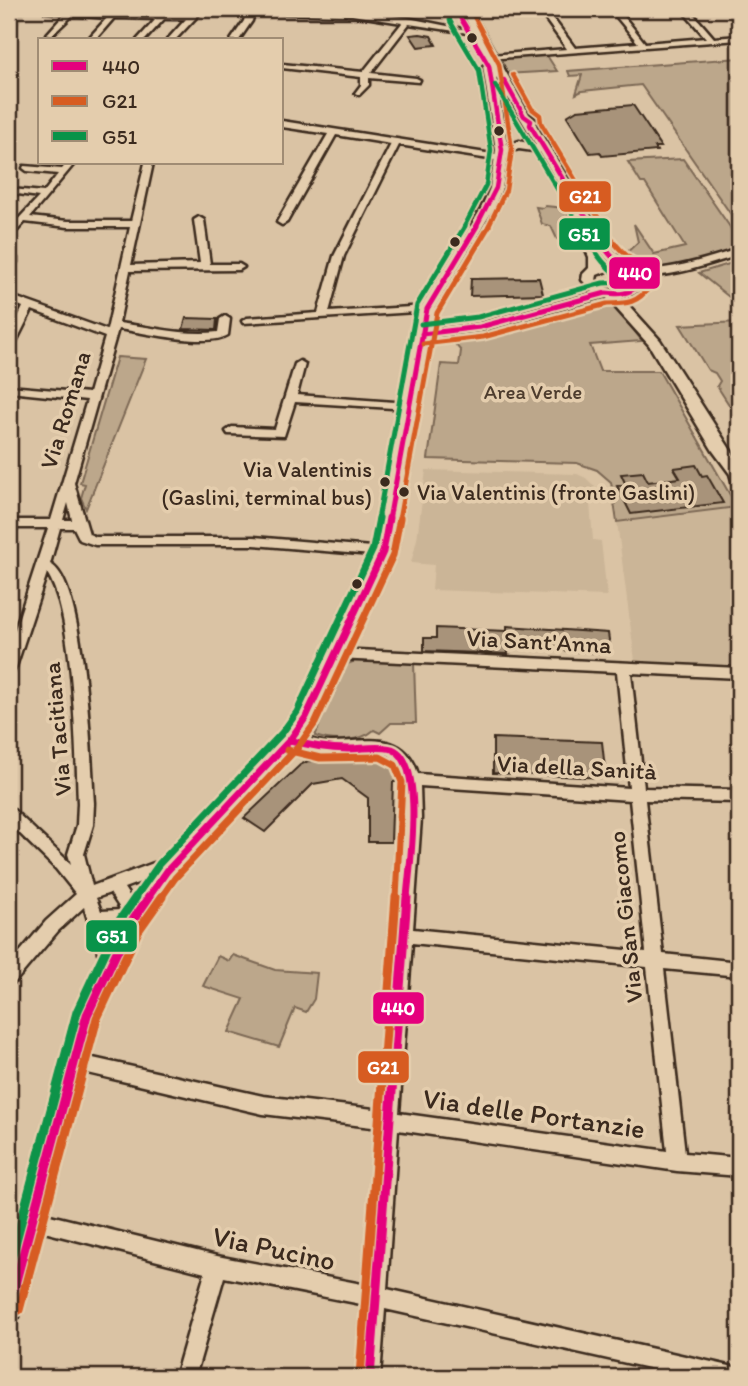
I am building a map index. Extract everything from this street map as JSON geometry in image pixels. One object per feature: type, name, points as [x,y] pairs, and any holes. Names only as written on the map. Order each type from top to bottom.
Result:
[{"type":"main road","points":[[9,1307],[20,1217],[75,1062],[87,1015],[108,964],[135,917],[176,862],[290,740],[306,717],[383,552],[427,309],[487,209],[496,188],[502,154],[492,63],[468,31],[459,9]]},
{"type":"main road","points":[[466,9],[537,149],[593,248],[598,265],[593,275],[596,289],[609,293],[637,287]]},
{"type":"main road","points":[[499,126],[523,122]]},
{"type":"main road","points":[[523,122],[598,239],[626,269],[638,276],[637,287],[655,344]]},
{"type":"main road","points":[[502,154],[519,145],[537,149]]},
{"type":"main road","points":[[593,275],[626,269]]},
{"type":"main road","points":[[609,293],[655,344],[721,452],[737,471]]},
{"type":"street","points":[[120,9],[125,17]]},
{"type":"street","points":[[174,38],[200,9]]},
{"type":"street","points":[[542,9],[572,50]]},
{"type":"street","points":[[614,9],[643,45]]},
{"type":"street","points":[[685,9],[712,40]]},
{"type":"street","points":[[48,10],[125,17],[191,17]]},
{"type":"street","points":[[236,38],[248,21],[251,10],[333,10],[468,31]]},
{"type":"street","points":[[51,33],[71,12]]},
{"type":"street","points":[[93,38],[112,16]]},
{"type":"street","points":[[143,38],[162,17]]},
{"type":"street","points":[[359,93],[365,85],[365,75],[408,20]]},
{"type":"street","points":[[492,63],[572,50],[739,38]]},
{"type":"street","points":[[284,66],[416,80]]},
{"type":"street","points":[[284,124],[396,143],[502,154]]},
{"type":"street","points":[[282,222],[332,133]]},
{"type":"street","points":[[323,314],[339,256],[396,143]]},
{"type":"street","points":[[9,234],[46,195],[70,164]]},
{"type":"street","name":"Via Romana","points":[[9,665],[43,566],[112,330],[149,164]]},
{"type":"street","points":[[27,168],[64,172]]},
{"type":"street","points":[[14,191],[46,195]]},
{"type":"street","points":[[22,219],[68,224],[137,224]]},
{"type":"street","points":[[198,267],[205,264],[199,219]]},
{"type":"street","points":[[626,269],[649,273],[682,268],[739,252]]},
{"type":"street","points":[[127,268],[239,267]]},
{"type":"street","points":[[637,287],[682,268]]},
{"type":"street","points":[[559,305],[576,295],[593,275]]},
{"type":"street","points":[[422,334],[480,327],[609,293]]},
{"type":"street","points":[[9,298],[112,330],[215,337],[223,335],[225,318]]},
{"type":"street","points":[[9,346],[29,306]]},
{"type":"street","points":[[247,321],[427,309]]},
{"type":"street","points":[[232,431],[280,433],[300,364]]},
{"type":"street","points":[[9,389],[93,397]]},
{"type":"street","points":[[291,398],[409,406]]},
{"type":"street","points":[[68,477],[71,501],[84,537],[95,541],[254,541],[383,552]]},
{"type":"street","points":[[9,524],[79,524]]},
{"type":"street","name":"Via Tacitiana","points":[[43,566],[54,572],[63,596],[77,671],[86,803],[85,825],[76,862],[86,895]]},
{"type":"street","name":"Via Sant'Anna","points":[[336,654],[739,673]]},
{"type":"street","name":"Via San Giacomo","points":[[623,667],[677,1162]]},
{"type":"street","points":[[290,740],[321,748],[382,746],[404,758],[412,780],[413,818],[370,1377]]},
{"type":"street","name":"Via della Sanità","points":[[412,780],[739,796]]},
{"type":"street","points":[[9,814],[42,845],[86,895],[96,918],[108,964]]},
{"type":"street","points":[[9,977],[52,926],[86,895],[176,862]]},
{"type":"street","points":[[113,885],[135,917]]},
{"type":"street","points":[[96,918],[135,917]]},
{"type":"street","points":[[403,935],[739,969]]},
{"type":"street","name":"Via delle Portanzie","points":[[75,1062],[263,1105],[390,1120],[677,1162],[739,1167]]},
{"type":"street","name":"Via Pucino","points":[[20,1217],[217,1266],[376,1297],[734,1377]]},
{"type":"street","points":[[185,1377],[217,1266]]},
{"type":"shaded area","points":[[9,9],[27,9],[16,30],[9,85]]},
{"type":"shaded area","points":[[426,470],[577,474],[586,478],[595,487],[597,499],[590,504],[593,540],[601,541],[607,596],[432,590],[434,565],[411,563],[417,539]]},
{"type":"shaded area","points":[[733,507],[739,518],[739,665],[635,661],[617,522]]},
{"type":"green space","points":[[546,54],[557,71],[505,74],[495,57]]},
{"type":"green space","points":[[739,58],[739,226],[641,85],[582,91],[576,94],[582,75],[570,76],[568,71]]},
{"type":"green space","points":[[683,159],[730,227],[738,246],[712,257],[662,267],[632,264],[621,258],[638,242],[634,224],[654,254],[685,247],[645,183],[641,183],[628,162]]},
{"type":"green space","points":[[536,207],[565,208],[581,239],[557,239],[551,226],[542,224]]},
{"type":"green space","points":[[739,261],[739,305],[699,273]]},
{"type":"green space","name":"Area Verde","points":[[607,302],[618,310],[642,341],[590,345],[600,371],[659,371],[737,507],[617,522],[611,482],[597,470],[577,463],[428,459],[441,364],[459,365],[461,351],[450,338],[462,335],[463,338]]},
{"type":"green space","points":[[739,322],[739,420],[717,386],[720,381],[715,373],[708,370],[680,325]]},
{"type":"green space","points":[[117,357],[146,359],[86,509],[81,498],[85,484],[80,483]]},
{"type":"green space","points":[[355,661],[414,663],[416,723],[391,723],[380,733],[374,730],[354,739],[338,740],[315,736],[345,665]]},
{"type":"green space","points":[[233,955],[275,970],[317,973],[314,999],[306,1012],[295,1008],[279,1047],[229,1032],[244,999],[203,986],[218,956],[229,961]]},
{"type":"building","points":[[410,35],[431,36],[436,45],[418,47]]},
{"type":"building","points":[[633,105],[661,147],[655,147],[657,151],[602,156],[600,152],[590,153],[567,116],[577,110]]},
{"type":"building","points":[[539,278],[543,294],[470,296],[471,279]]},
{"type":"building","points":[[186,318],[217,319],[216,330],[183,329]]},
{"type":"building","points":[[696,465],[702,476],[707,475],[723,503],[631,514],[617,486],[626,485],[621,474],[643,472],[648,482],[680,478],[674,468]]},
{"type":"building","points":[[507,626],[608,633],[611,654],[507,646],[508,654],[424,651],[424,638],[436,638],[436,628],[507,631]]},
{"type":"building","points":[[493,738],[602,742],[606,778],[493,773]]},
{"type":"building","points":[[370,756],[387,760],[393,765],[397,782],[393,782],[391,842],[368,842],[368,798],[342,779],[313,784],[265,832],[244,818],[300,765],[308,761],[338,762]]},
{"type":"transit line","name":"440","points":[[9,1307],[87,1015],[109,964],[129,926],[167,871],[290,740],[306,717],[383,552],[427,309],[487,209],[496,188],[502,150],[489,66],[460,17],[459,9]]},
{"type":"transit line","name":"G21","points":[[19,1310],[97,1018],[118,969],[138,931],[175,878],[298,747],[315,723],[393,555],[437,313],[496,214],[506,190],[512,149],[499,64],[470,9]]},
{"type":"transit line","name":"G51","points":[[9,1267],[77,1012],[100,959],[120,920],[159,864],[282,733],[297,712],[373,549],[417,305],[478,204],[486,185],[491,150],[479,70],[450,21],[449,10]]},
{"type":"transit line","name":"G21","points":[[423,344],[483,337],[607,304],[628,304],[641,298],[650,286],[643,267],[627,258],[613,243],[541,123],[540,115],[532,109],[513,75]]},
{"type":"transit line","name":"440","points":[[422,334],[480,327],[606,293],[625,293],[640,283],[635,273],[621,267],[605,249],[530,125],[531,121],[524,116],[504,80]]},
{"type":"transit line","name":"G51","points":[[421,324],[478,317],[603,283],[628,282],[614,275],[597,255],[495,85]]},
{"type":"transit line","name":"440","points":[[290,740],[322,748],[393,750],[402,756],[408,768],[411,788],[413,818],[370,1377]]},
{"type":"transit line","name":"G21","points":[[287,750],[320,758],[380,757],[395,765],[402,782],[402,818],[360,1376]]},
{"type":"place","name":"Via Valentinis (Gaslini, terminal bus)","points":[[385,482]]},
{"type":"place","name":"Via Valentinis (fronte Gaslini)","points":[[404,492]]}]
